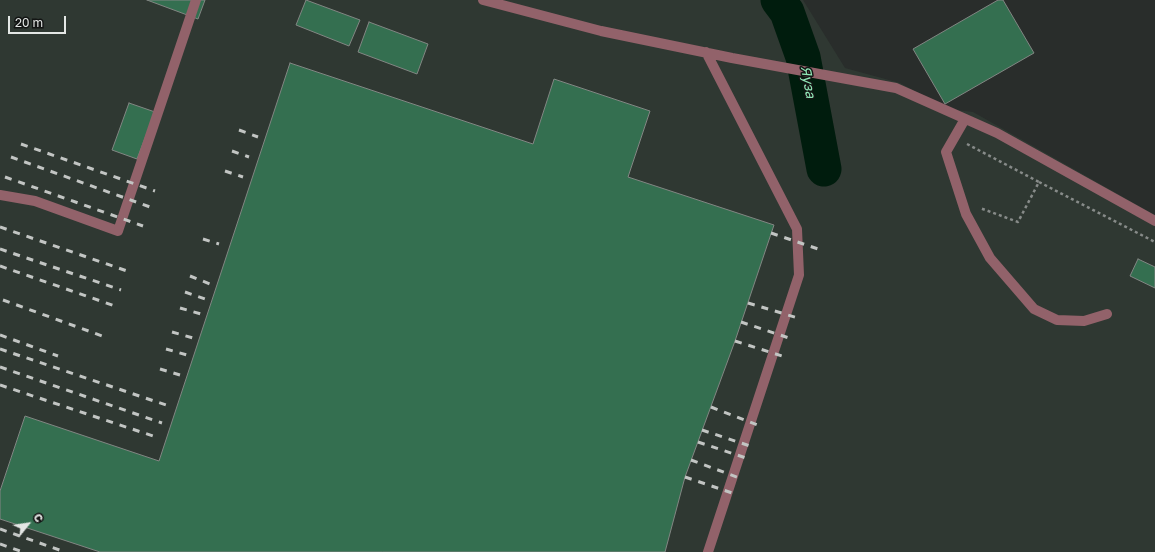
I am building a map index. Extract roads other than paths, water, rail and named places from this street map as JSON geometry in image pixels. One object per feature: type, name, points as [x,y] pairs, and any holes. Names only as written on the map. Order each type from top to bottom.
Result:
[{"type":"lane","points":[[0,195],[35,201],[118,231],[196,0]]},
{"type":"lane","points":[[483,0],[601,31],[896,88],[997,133],[1155,221]]},
{"type":"lane","points":[[706,52],[797,229],[799,275],[708,552]]},
{"type":"lane","points":[[965,119],[946,152],[966,214],[990,258],[1034,309],[1057,320],[1084,321],[1107,314]]},
{"type":"waterway","name":"Яуза","points":[[778,0],[787,12],[803,57],[824,169]]},
{"type":"railway","points":[[239,130],[258,137]]},
{"type":"railway","points":[[21,144],[155,191]]},
{"type":"railway","points":[[232,151],[249,157]]},
{"type":"railway","points":[[11,157],[150,207]]},
{"type":"railway","points":[[225,171],[243,177]]},
{"type":"railway","points":[[5,177],[143,226]]},
{"type":"railway","points":[[0,227],[127,271]]},
{"type":"railway","points":[[771,233],[824,251]]},
{"type":"railway","points":[[203,239],[219,244]]},
{"type":"railway","points":[[0,249],[121,290]]},
{"type":"railway","points":[[0,266],[115,306]]},
{"type":"railway","points":[[190,276],[210,284]]},
{"type":"railway","points":[[185,292],[205,299]]},
{"type":"railway","points":[[3,300],[105,337]]},
{"type":"railway","points":[[748,303],[798,318]]},
{"type":"railway","points":[[180,308],[201,314]]},
{"type":"railway","points":[[741,322],[792,339]]},
{"type":"railway","points":[[172,332],[193,338]]},
{"type":"railway","points":[[0,335],[58,356]]},
{"type":"railway","points":[[735,341],[785,357]]},
{"type":"railway","points":[[0,349],[169,406]]},
{"type":"railway","points":[[166,349],[187,355]]},
{"type":"railway","points":[[0,367],[162,423]]},
{"type":"railway","points":[[160,369],[180,375]]},
{"type":"railway","points":[[0,385],[159,438]]},
{"type":"railway","points":[[711,407],[760,426]]},
{"type":"railway","points":[[702,430],[753,447]]},
{"type":"railway","points":[[698,442],[749,459]]},
{"type":"railway","points":[[691,460],[742,479]]},
{"type":"railway","points":[[685,477],[738,495]]},
{"type":"railway","points":[[0,529],[65,552]]},
{"type":"railway","points":[[0,544],[23,552]]}]
